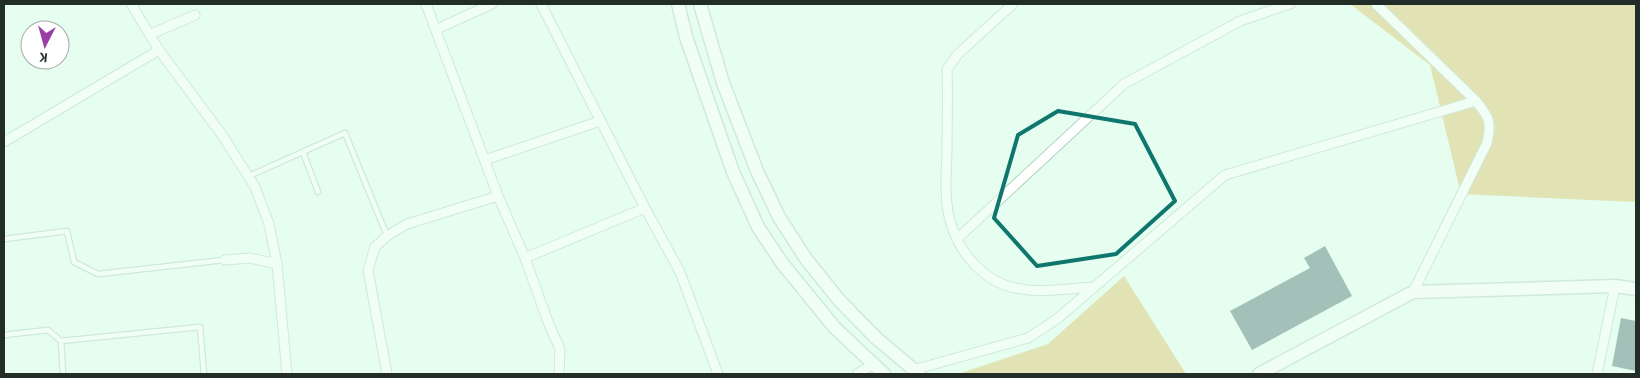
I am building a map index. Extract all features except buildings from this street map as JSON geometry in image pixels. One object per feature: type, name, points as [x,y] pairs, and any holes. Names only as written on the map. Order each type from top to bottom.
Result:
[{"type":"main road","points":[[678,4],[686,37],[729,163],[758,227],[782,262],[835,328],[884,374]]},
{"type":"main road","points":[[700,4],[723,83],[757,171],[779,216],[806,259],[839,300],[876,338],[916,372]]},
{"type":"main road","points":[[1260,374],[1413,292],[1615,286],[1636,289]]},
{"type":"street","points":[[131,4],[159,50],[222,135],[255,187],[269,224],[277,264],[288,374]]},
{"type":"street","points":[[426,4],[437,29],[498,196],[560,349],[559,374]]},
{"type":"street","points":[[437,29],[492,4]]},
{"type":"street","points":[[541,4],[645,208],[680,272],[718,374]]},
{"type":"street","points":[[1012,4],[958,54],[948,69],[946,190],[951,224],[966,255],[993,280],[1014,288],[1042,292],[1095,287]]},
{"type":"street","points":[[958,238],[1124,84],[1240,21],[1290,4]]},
{"type":"street","points":[[1376,4],[1476,101],[1487,114],[1491,128],[1487,142],[1413,292]]},
{"type":"street","points":[[151,34],[195,15]]},
{"type":"street","points":[[4,142],[159,50]]},
{"type":"street","points":[[916,372],[1028,338],[1057,319],[1225,175],[1476,101]]},
{"type":"street","points":[[486,160],[600,121]]},
{"type":"street","points":[[387,374],[368,270],[375,247],[387,236],[407,224],[498,196]]},
{"type":"street","points":[[524,258],[645,208]]},
{"type":"street","points":[[228,260],[250,258],[277,264]]},
{"type":"street","points":[[1597,374],[1615,286]]},
{"type":"street","points":[[857,374],[873,364]]},
{"type":"lane","points":[[248,176],[345,133],[387,236]]},
{"type":"lane","points":[[303,152],[318,192]]},
{"type":"lane","points":[[4,239],[66,231],[74,262],[98,274],[228,260]]},
{"type":"lane","points":[[4,335],[48,330],[61,340],[200,327],[204,374]]},
{"type":"lane","points":[[61,340],[64,374]]},
{"type":"highlighted area","points":[[1058,111],[1135,124],[1175,201],[1116,254],[1037,266],[994,218],[1018,135]]},
{"type":"shaded area","points":[[1350,4],[1636,4],[1636,202],[1461,194],[1430,65]]},
{"type":"shaded area","points":[[1124,276],[1186,374],[958,374],[1048,344]]}]
